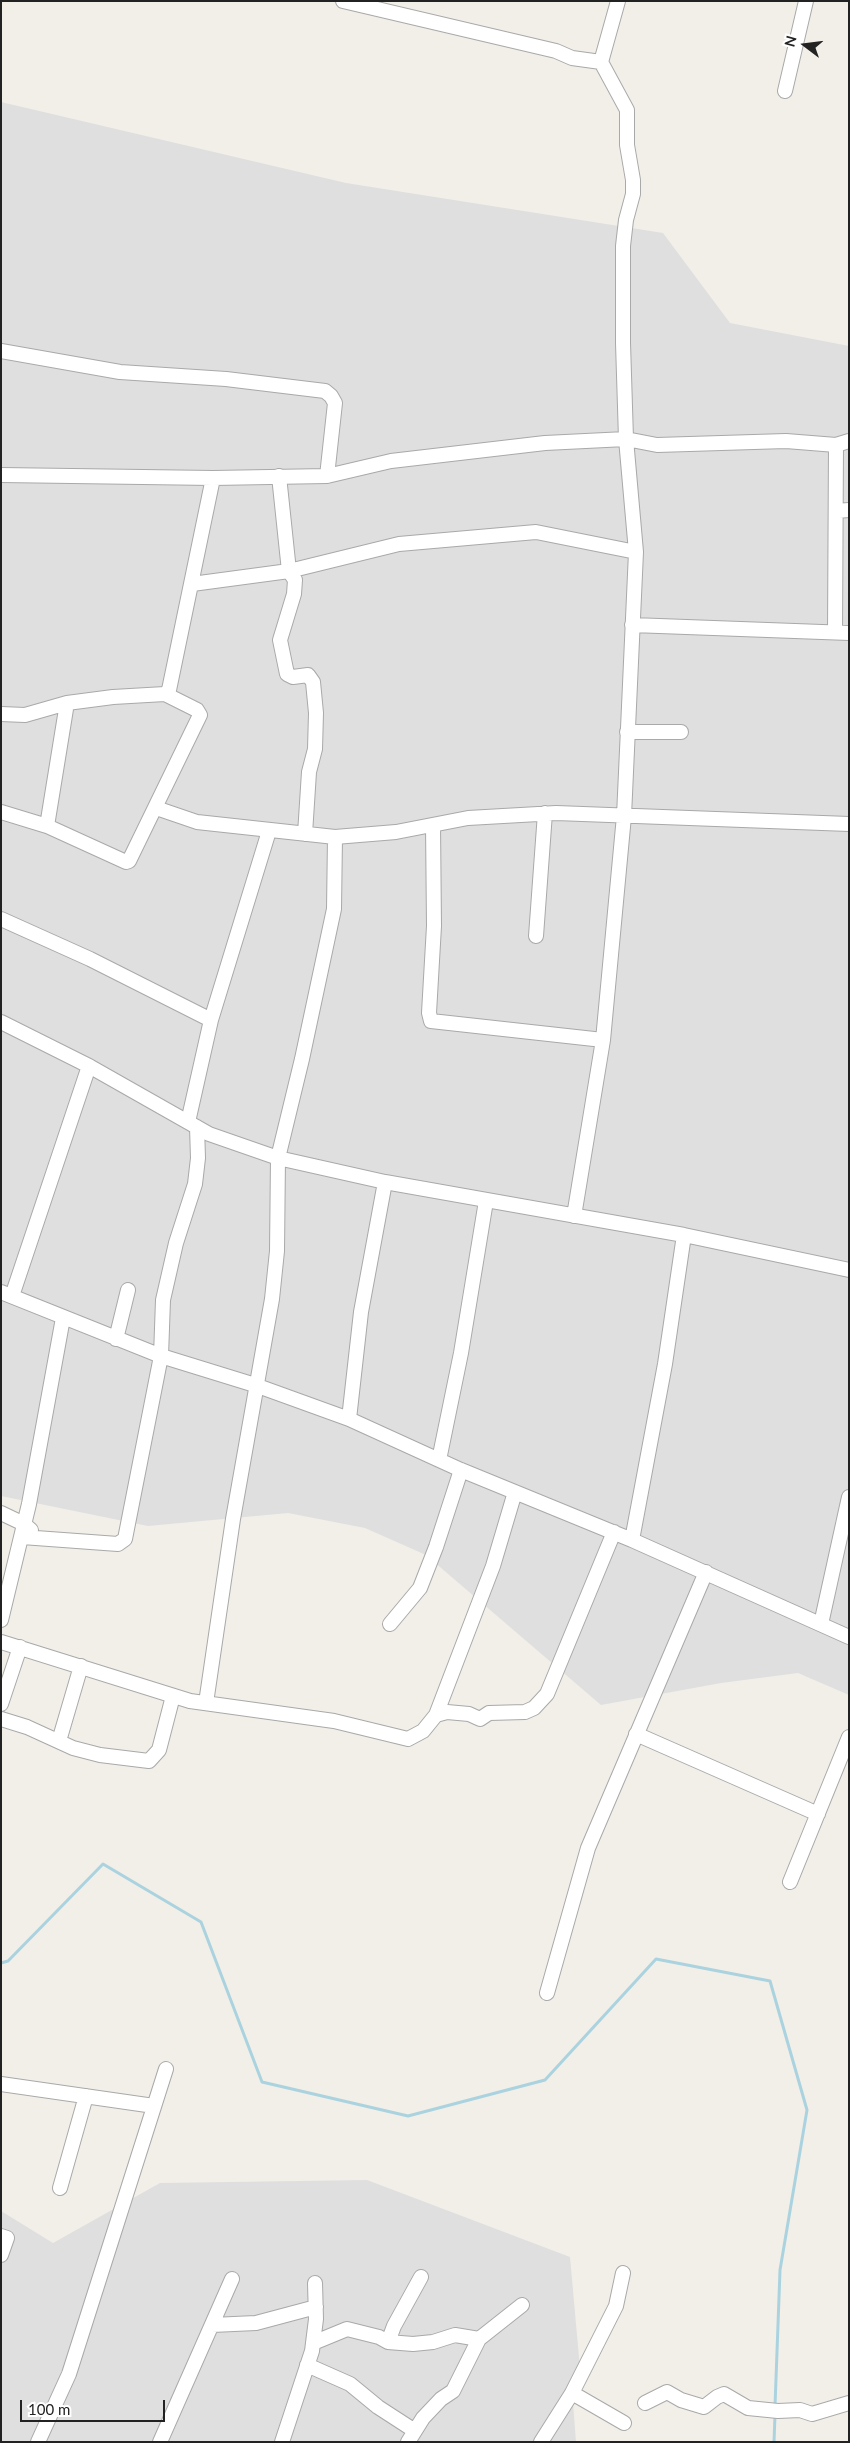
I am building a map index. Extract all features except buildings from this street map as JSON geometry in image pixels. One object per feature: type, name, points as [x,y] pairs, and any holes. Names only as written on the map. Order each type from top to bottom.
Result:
[{"type":"street","points":[[343,1],[556,51],[572,58],[601,62]]},
{"type":"street","points":[[574,1216],[602,1040],[624,816],[636,552],[626,439],[623,343],[623,246],[626,220],[633,194],[633,180],[627,145],[627,110],[601,62],[618,1]]},
{"type":"street","points":[[784,91],[806,1]]},
{"type":"street","points":[[1,350],[120,372],[226,379],[325,391],[335,403],[327,476]]},
{"type":"street","points":[[1,475],[213,478],[327,476],[391,461],[545,443],[626,439],[658,445],[786,440],[842,443],[842,632],[632,625]]},
{"type":"street","points":[[279,476],[289,571],[295,580],[294,594],[281,634],[281,645],[287,674],[294,677],[308,675],[313,682],[316,712],[316,749],[309,772],[305,834]]},
{"type":"street","points":[[165,694],[168,690],[192,584],[213,478]]},
{"type":"street","points":[[192,584],[289,571],[399,544],[536,532],[636,552]]},
{"type":"street","points":[[1,714],[25,715],[67,704],[113,697],[165,694],[197,710],[200,715],[129,861],[47,826],[1,812]]},
{"type":"street","points":[[47,826],[67,704]]},
{"type":"street","points":[[627,732],[681,732]]},
{"type":"street","points":[[156,808],[196,822],[335,837],[396,832],[468,818],[545,814],[849,824]]},
{"type":"street","points":[[536,936],[545,814]]},
{"type":"street","points":[[433,825],[434,926],[429,1014],[431,1021],[602,1040]]},
{"type":"street","points":[[1,1513],[23,1531],[38,1538],[118,1544],[125,1539],[161,1356],[163,1300],[176,1244],[195,1184],[198,1158],[193,1124],[211,1020],[269,831]]},
{"type":"street","points":[[206,1703],[233,1519],[255,1385],[272,1299],[277,1251],[278,1158],[302,1059],[334,909],[335,837]]},
{"type":"street","points":[[1,919],[90,959],[211,1020]]},
{"type":"street","points":[[1,1022],[89,1066],[209,1134],[278,1158],[385,1182],[684,1235],[849,1270]]},
{"type":"street","points":[[89,1066],[7,1294],[161,1356],[255,1385],[349,1419],[461,1470],[614,1532],[849,1636]]},
{"type":"street","points":[[349,1419],[361,1312],[385,1182]]},
{"type":"street","points":[[439,1460],[461,1353],[486,1200]]},
{"type":"street","points":[[632,1540],[665,1364],[684,1235]]},
{"type":"street","points":[[116,1339],[128,1290]]},
{"type":"street","points":[[1,1620],[29,1504],[63,1318]]},
{"type":"street","points":[[390,1624],[420,1588],[436,1547],[461,1470]]},
{"type":"street","points":[[1,1642],[173,1696],[206,1703],[334,1721],[408,1739],[423,1731],[436,1715],[493,1566],[515,1492]]},
{"type":"street","points":[[821,1624],[849,1497]]},
{"type":"street","points":[[1,1513],[29,1504]]},
{"type":"street","points":[[436,1715],[447,1712],[469,1714],[480,1719],[489,1713],[525,1712],[534,1708],[547,1694],[614,1532]]},
{"type":"street","points":[[547,1993],[588,1848],[706,1572]]},
{"type":"street","points":[[1,1704],[20,1648]]},
{"type":"street","points":[[59,1741],[81,1666]]},
{"type":"street","points":[[1,1719],[100,1755],[149,1761],[159,1750],[173,1696]]},
{"type":"street","points":[[636,1734],[818,1814]]},
{"type":"street","points":[[790,1882],[849,1737]]},
{"type":"street","points":[[39,2441],[69,2374],[166,2069]]},
{"type":"street","points":[[1,2084],[154,2106]]},
{"type":"street","points":[[60,2188],[86,2096]]},
{"type":"street","points":[[1,2236],[7,2238],[1,2255]]},
{"type":"street","points":[[541,2442],[572,2393],[616,2306],[623,2273]]},
{"type":"street","points":[[388,2342],[394,2326],[421,2277]]},
{"type":"street","points":[[160,2442],[232,2280]]},
{"type":"street","points":[[282,2442],[313,2343],[316,2307],[315,2283]]},
{"type":"street","points":[[307,2365],[350,2384],[412,2436],[423,2418],[441,2399],[453,2391],[479,2339],[522,2305]]},
{"type":"street","points":[[212,2325],[256,2323],[316,2307]]},
{"type":"street","points":[[313,2343],[346,2329],[379,2337],[388,2342],[413,2344],[433,2342],[454,2335],[479,2339]]},
{"type":"street","points":[[645,2403],[667,2392],[681,2400],[704,2408],[717,2396],[724,2394],[748,2408],[775,2411],[800,2410],[817,2414],[825,2408],[849,2403]]},
{"type":"street","points":[[572,2393],[624,2423]]},
{"type":"shaded area","points":[[1,102],[346,183],[663,233],[730,323],[849,346],[849,1695],[798,1673],[721,1683],[601,1705],[426,1555],[365,1528],[288,1513],[148,1526],[1,1496]]},
{"type":"shaded area","points":[[367,2180],[570,2257],[583,2402],[573,2403],[576,2442],[1,2442],[1,2211],[53,2243],[160,2183]]},
{"type":"waterway","points":[[1,1963],[8,1961],[103,1864],[201,1922],[262,2082],[408,2116],[545,2080],[656,1959],[770,1981],[807,2110],[780,2270],[775,2406]]},
{"type":"waterway","points":[[774,2442],[775,2415]]}]
